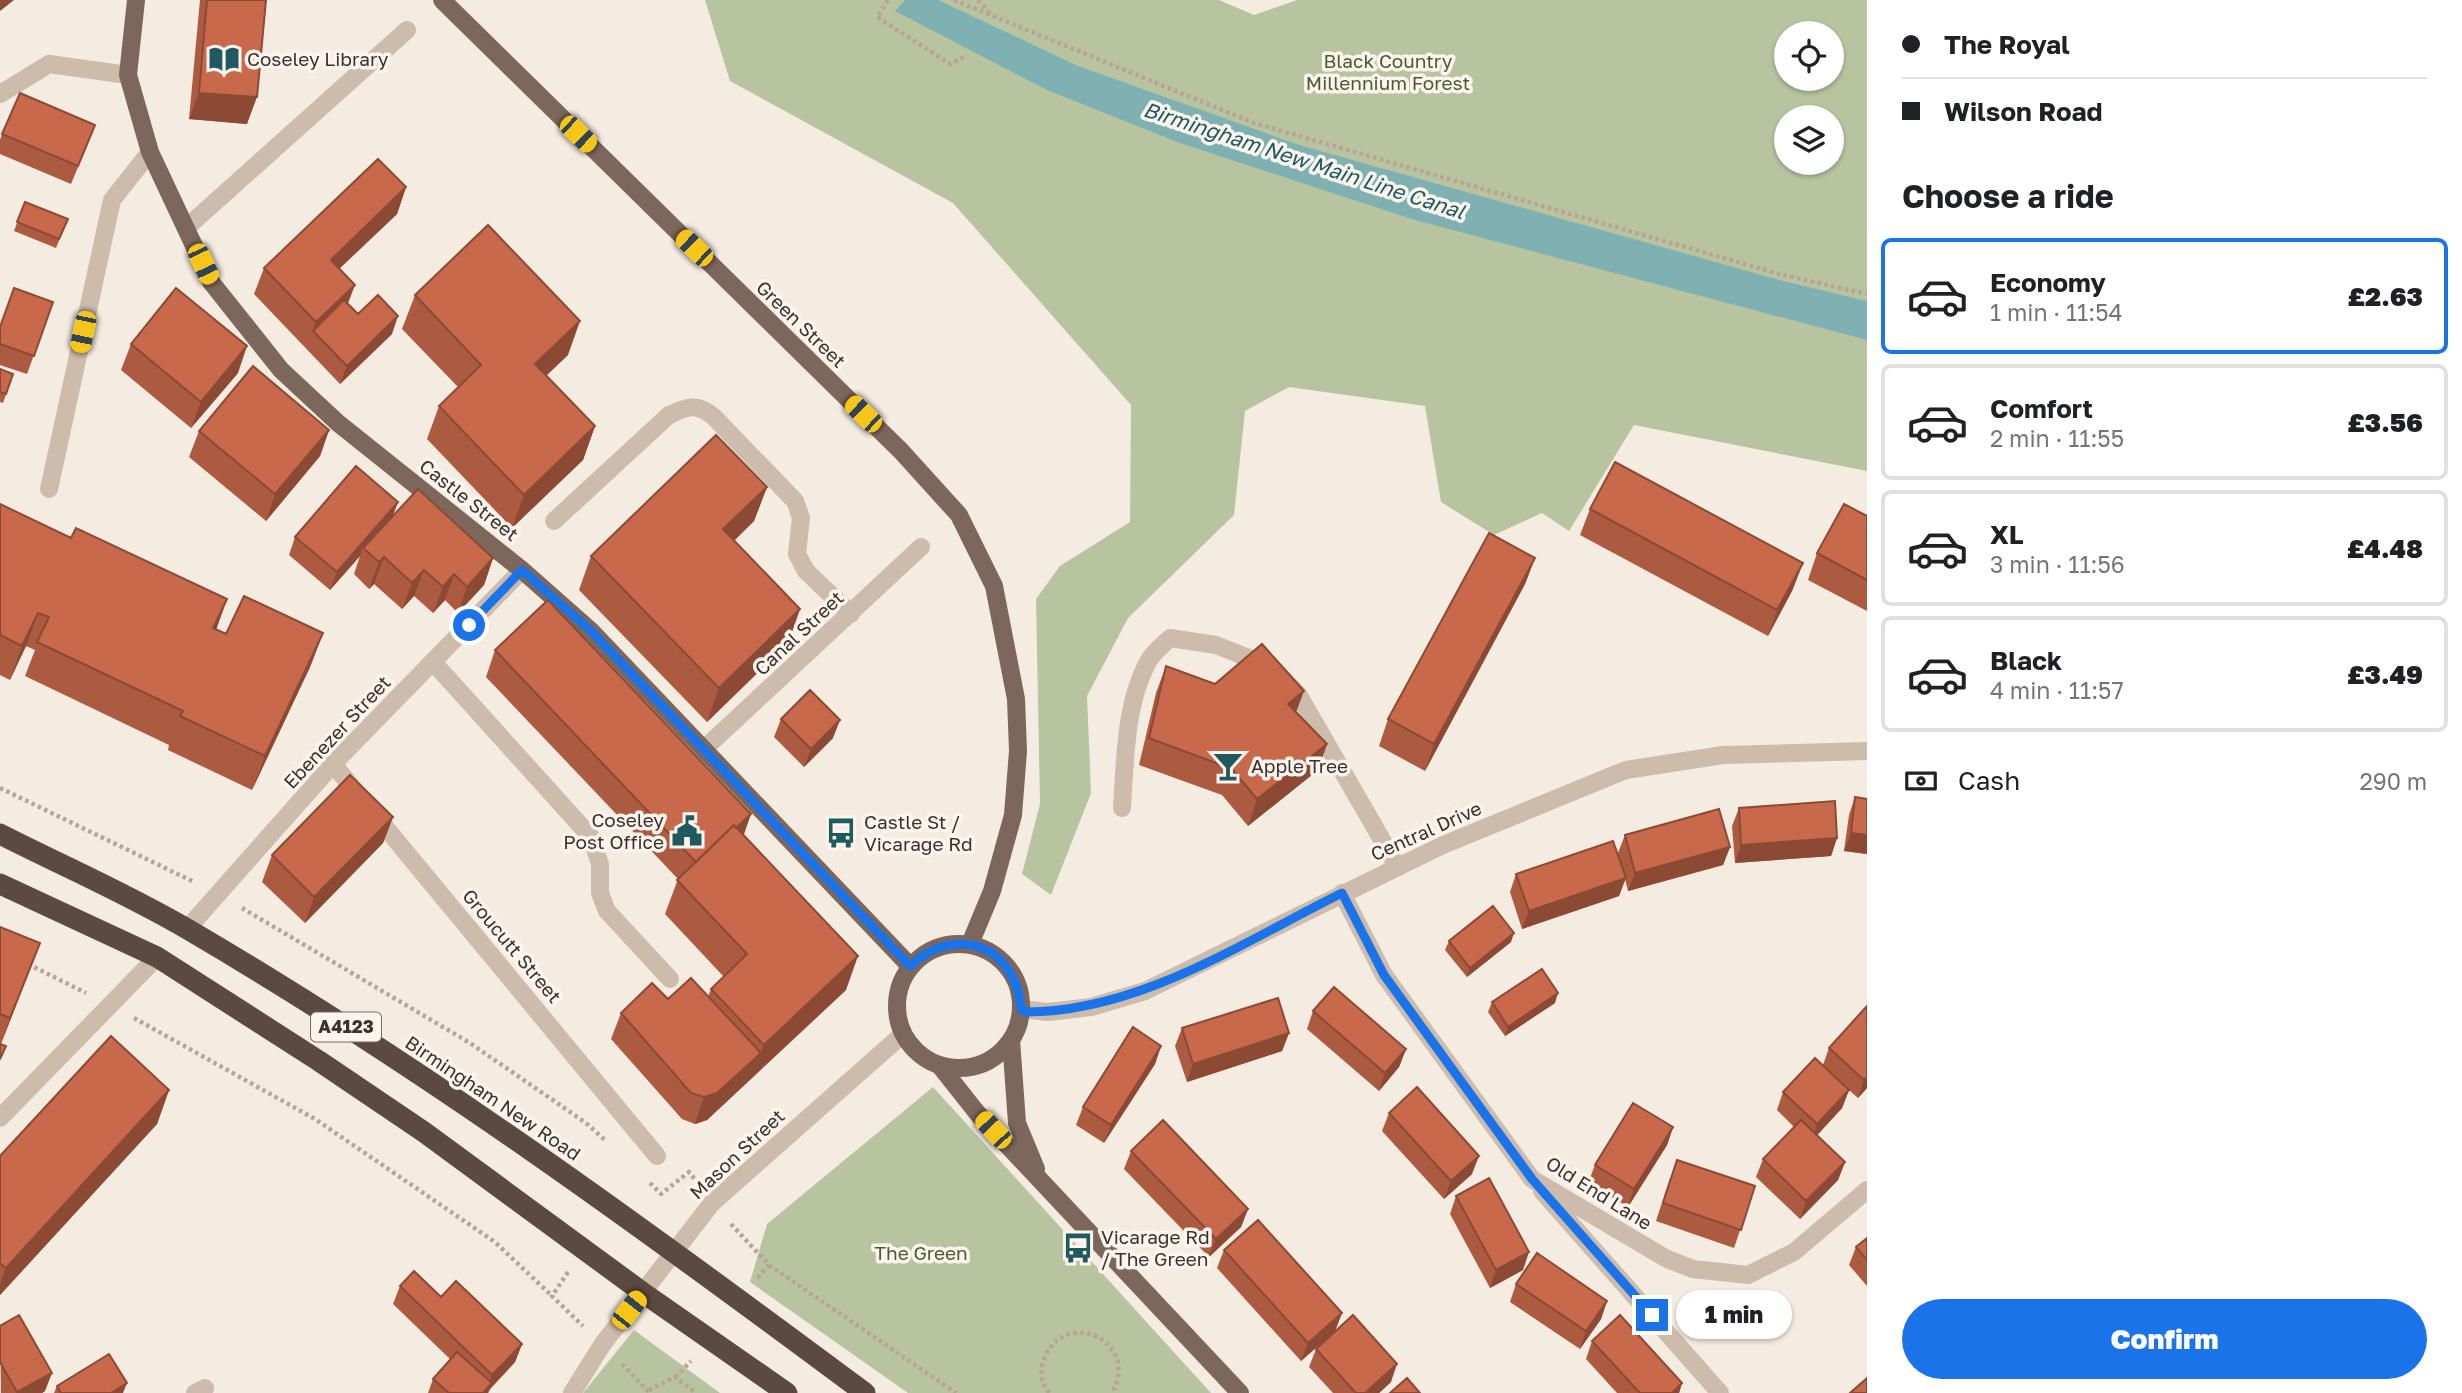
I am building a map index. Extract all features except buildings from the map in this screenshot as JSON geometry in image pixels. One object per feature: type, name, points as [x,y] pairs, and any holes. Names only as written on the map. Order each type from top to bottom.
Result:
[{"type":"highway","name":"Birmingham New Road","points":[[0,834],[187,929],[451,1095],[673,1250],[865,1393]]},
{"type":"highway","name":"A4123","points":[[0,884],[157,957],[424,1132],[642,1292],[787,1393]]},
{"type":"main road","name":"Castle Street","points":[[136,0],[128,75],[150,152],[211,282],[281,370],[338,423],[522,570],[591,631],[910,966]]},
{"type":"main road","name":"Green Street","points":[[442,0],[901,451],[959,515],[994,586],[1016,699],[1018,751],[1013,815],[992,891],[970,944]]},
{"type":"main road","points":[[1011,1040],[987,1061],[969,1068],[940,1066],[925,1059],[902,1034],[897,1016],[896,997],[910,966],[936,947],[970,944],[988,950],[1006,964],[1016,979],[1021,1009],[1011,1040],[1017,1123],[1040,1179]]},
{"type":"main road","points":[[940,1066],[978,1114],[1240,1393]]},
{"type":"street","points":[[186,228],[407,30]]},
{"type":"street","points":[[0,94],[49,64],[128,75]]},
{"type":"street","points":[[49,489],[112,200],[150,152]]},
{"type":"street","points":[[554,521],[668,415],[687,406],[701,407],[714,416],[795,500],[801,518],[797,554],[806,570],[850,614]]},
{"type":"street","name":"Canal Street","points":[[705,748],[921,548]]},
{"type":"street","name":"Ebenezer Street","points":[[187,929],[334,764],[522,570]]},
{"type":"street","points":[[1122,808],[1125,755],[1134,700],[1148,661],[1170,638],[1216,645],[1271,667],[1298,694],[1397,866]]},
{"type":"street","points":[[433,662],[591,837],[600,864],[600,893],[607,911],[670,979]]},
{"type":"street","name":"Central Drive","points":[[1021,1009],[1048,1012],[1091,1007],[1145,991],[1397,866],[1528,808],[1626,770],[1723,755],[1867,751]]},
{"type":"street","name":"Groucutt Street","points":[[334,764],[657,1156]]},
{"type":"street","name":"Old End Lane","points":[[1342,893],[1384,975],[1532,1179],[1667,1259],[1693,1269],[1748,1275],[1794,1252],[1867,1190]]},
{"type":"street","points":[[0,1118],[157,957]]},
{"type":"street","name":"Mason Street","points":[[572,1393],[602,1345],[712,1203],[902,1034]]},
{"type":"street","points":[[1532,1179],[1720,1393]]},
{"type":"path","points":[[888,0],[877,17],[950,64],[967,55]]},
{"type":"path","points":[[954,0],[1254,124],[1779,274],[1867,294]]},
{"type":"path","points":[[978,0],[993,17]]},
{"type":"path","points":[[0,788],[218,894],[470,1043],[586,1123],[614,1149]]},
{"type":"path","points":[[24,962],[111,1004],[315,1119],[495,1242],[552,1296]]},
{"type":"path","points":[[769,1265],[956,1393]]},
{"type":"path","points":[[1049,1393],[1042,1380],[1041,1367],[1048,1349],[1057,1339],[1075,1332],[1101,1338],[1111,1347],[1118,1361],[1119,1374],[1112,1393]]},
{"type":"path","points":[[602,1345],[650,1392],[676,1377],[696,1393]]},
{"type":"green space","name":"Black Country Millennium Forest","points":[[705,0],[1219,0],[1254,15],[1297,0],[1867,0],[1867,471],[1634,425],[1569,531],[1542,513],[1494,535],[1441,502],[1425,406],[1289,387],[1245,411],[1234,515],[1128,618],[1087,696],[1091,793],[1051,895],[1022,874],[1040,804],[1036,599],[1060,566],[1130,522],[1131,405],[953,203],[730,81]]},
{"type":"green space","name":"The Green","points":[[933,1087],[1211,1393],[908,1393],[750,1282],[767,1224]]},
{"type":"green space","points":[[634,1330],[720,1393],[583,1393]]},
{"type":"water","name":"Birmingham New Main Line Canal","points":[[905,0],[938,0],[1078,66],[1299,145],[1783,281],[1867,301],[1867,340],[1415,220],[1180,143],[1047,90],[895,11]]},
{"type":"place","name":"Coseley Library","points":[[224,59]]},
{"type":"place","name":"Apple Tree","points":[[1228,766]]},
{"type":"place","name":"Coseley Post Office","points":[[687,831]]},
{"type":"place","name":"Castle St / Vicarage Rd","points":[[841,833]]},
{"type":"place","name":"Vicarage Rd / The Green","points":[[1078,1248]]},
{"type":"route","points":[[469,625],[522,570],[591,631],[910,966],[936,947],[953,943],[970,944],[988,950],[1006,964],[1016,979],[1021,1009],[1026,1012],[1091,1007],[1145,991],[1342,893],[1384,975],[1532,1179],[1652,1315]]}]
